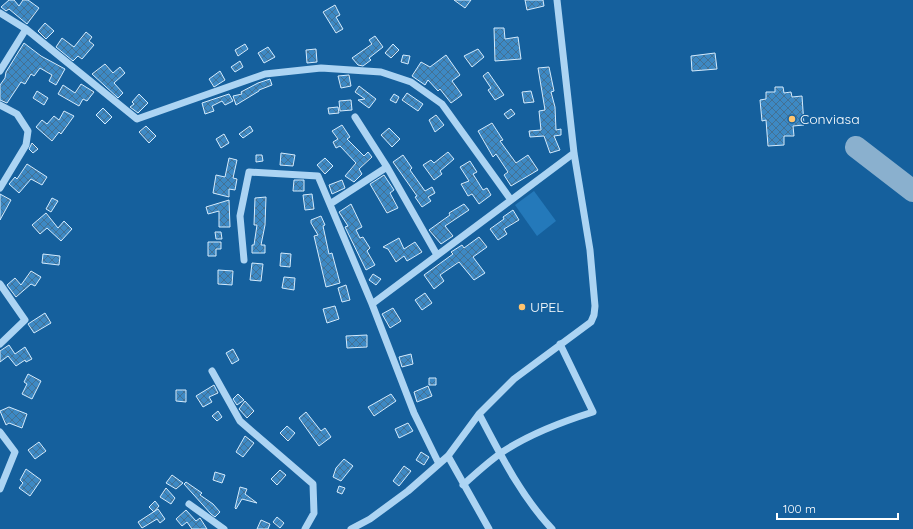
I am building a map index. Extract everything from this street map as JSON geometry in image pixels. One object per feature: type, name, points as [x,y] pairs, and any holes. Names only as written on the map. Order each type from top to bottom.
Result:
[{"type":"street","points":[[351,529],[370,519],[439,464],[448,456],[479,414],[514,379],[590,322],[594,315],[595,306],[590,250],[574,152],[557,0]]},
{"type":"street","points":[[0,13],[26,29],[137,119],[265,74],[329,69],[381,72],[411,82],[442,104],[510,200]]},
{"type":"street","points":[[0,70],[26,29]]},
{"type":"street","points":[[0,105],[17,114],[28,131],[26,145],[0,188]]},
{"type":"street","points":[[355,118],[387,167],[437,255]]},
{"type":"street","points":[[372,304],[574,152]]},
{"type":"street","points":[[330,204],[387,167]]},
{"type":"street","points":[[244,260],[240,216],[249,172],[318,176],[372,304],[414,413],[439,464]]},
{"type":"street","points":[[0,284],[25,320],[0,344]]},
{"type":"street","points":[[463,485],[500,454],[561,422],[593,412],[560,344]]},
{"type":"street","points":[[212,371],[240,421],[313,484],[314,513],[305,529]]},
{"type":"street","points":[[479,414],[500,454],[538,514],[552,529]]},
{"type":"street","points":[[0,432],[14,452],[0,489]]},
{"type":"street","points":[[448,456],[489,529]]},
{"type":"street","points":[[189,504],[224,529]]},
{"type":"shaded area","points":[[534,191],[556,221],[537,236],[515,205]]},
{"type":"building","points":[[9,0],[14,0],[19,6],[23,0],[28,0],[39,8],[27,24],[9,9],[6,11],[1,7]]},
{"type":"building","points":[[454,0],[471,0],[465,8]]},
{"type":"building","points":[[525,0],[543,0],[544,6],[527,10]]},
{"type":"building","points":[[335,5],[340,15],[336,17],[343,29],[336,33],[323,12]]},
{"type":"building","points":[[45,23],[54,31],[46,39],[38,31]]},
{"type":"building","points":[[494,28],[504,28],[505,39],[518,37],[521,59],[495,61]]},
{"type":"building","points":[[86,32],[92,37],[89,41],[94,45],[82,59],[78,56],[73,61],[56,47],[62,38],[74,47]]},
{"type":"building","points":[[375,36],[383,47],[369,58],[371,60],[363,66],[358,65],[352,58],[372,44],[369,40]]},
{"type":"building","points":[[24,43],[41,56],[65,69],[56,85],[49,81],[52,75],[40,68],[34,76],[31,74],[25,84],[21,82],[7,103],[0,100],[0,85],[5,78],[6,72]]},
{"type":"building","points":[[245,44],[248,49],[238,56],[235,50]]},
{"type":"building","points":[[393,44],[399,50],[391,58],[385,53]]},
{"type":"building","points":[[268,47],[275,57],[264,63],[258,53]]},
{"type":"building","points":[[316,49],[317,62],[307,63],[306,50]]},
{"type":"building","points":[[478,49],[484,57],[472,67],[464,56]]},
{"type":"building","points":[[715,53],[717,69],[692,71],[691,56]]},
{"type":"building","points":[[403,55],[410,56],[408,64],[401,62]]},
{"type":"building","points":[[446,55],[460,75],[452,81],[462,95],[451,103],[440,89],[438,91],[428,80],[425,85],[412,76],[421,62],[430,67]]},
{"type":"building","points":[[240,61],[243,67],[235,72],[231,67]]},
{"type":"building","points":[[105,64],[113,73],[120,67],[125,73],[114,83],[123,93],[118,98],[92,74]]},
{"type":"building","points":[[549,67],[554,91],[551,92],[555,107],[556,130],[561,129],[561,135],[554,136],[560,150],[550,153],[544,136],[530,137],[529,131],[541,130],[539,111],[545,110],[538,68]]},
{"type":"building","points":[[220,71],[225,80],[214,87],[209,79]]},
{"type":"building","points":[[488,72],[504,95],[495,100],[488,90],[491,88],[483,76]]},
{"type":"building","points":[[349,75],[351,86],[341,88],[338,76]]},
{"type":"building","points":[[270,79],[272,85],[259,90],[236,105],[233,96],[242,94],[241,92],[258,83]]},
{"type":"building","points":[[81,84],[94,92],[87,101],[83,99],[79,106],[58,94],[63,85],[75,93]]},
{"type":"building","points":[[359,86],[376,99],[369,108],[358,100],[365,99],[355,92]]},
{"type":"building","points":[[775,87],[783,87],[784,93],[791,92],[792,97],[802,96],[804,125],[793,126],[794,136],[784,136],[784,145],[768,146],[766,120],[762,121],[760,100],[766,99],[766,92],[775,92]]},
{"type":"building","points":[[37,91],[48,98],[44,105],[33,98]]},
{"type":"building","points":[[531,91],[534,102],[524,103],[522,92]]},
{"type":"building","points":[[407,93],[423,104],[418,111],[402,100]]},
{"type":"building","points":[[139,94],[148,103],[138,113],[130,107],[134,104],[132,102]]},
{"type":"building","points":[[229,94],[233,101],[225,105],[222,101],[212,106],[214,111],[205,114],[202,103]]},
{"type":"building","points":[[394,94],[399,97],[396,103],[390,100]]},
{"type":"building","points":[[351,100],[352,110],[340,111],[339,101]]},
{"type":"building","points":[[338,107],[339,113],[329,114],[328,108]]},
{"type":"building","points":[[103,108],[112,117],[105,124],[96,115]]},
{"type":"building","points":[[511,109],[515,114],[508,119],[504,114]]},
{"type":"building","points":[[64,111],[74,116],[61,134],[59,132],[52,141],[36,127],[42,120],[47,124],[54,116],[59,120]]},
{"type":"building","points":[[436,115],[444,125],[435,132],[429,120]]},
{"type":"building","points":[[492,123],[503,140],[500,141],[516,163],[528,155],[538,170],[511,186],[504,175],[508,172],[496,154],[493,157],[478,131]]},
{"type":"building","points":[[342,125],[350,137],[347,139],[364,156],[368,152],[372,157],[359,169],[362,174],[354,182],[345,176],[356,163],[340,146],[336,148],[333,142],[338,139],[332,131]]},
{"type":"building","points":[[146,126],[156,136],[149,143],[139,132]]},
{"type":"building","points":[[250,126],[253,131],[243,138],[239,134]]},
{"type":"building","points":[[389,128],[400,139],[392,147],[381,135]]},
{"type":"building","points":[[224,134],[229,143],[221,148],[216,139]]},
{"type":"building","points":[[32,143],[38,149],[33,153],[29,149]]},
{"type":"building","points":[[448,152],[454,159],[440,171],[442,174],[434,180],[423,165],[431,160],[434,163]]},
{"type":"building","points":[[281,153],[295,155],[293,166],[280,165]]},
{"type":"building","points":[[256,155],[262,155],[263,161],[256,162]]},
{"type":"building","points":[[403,155],[412,168],[410,170],[425,191],[432,187],[435,193],[428,197],[431,201],[422,207],[415,197],[417,196],[393,162]]},
{"type":"building","points":[[229,158],[237,160],[233,178],[237,179],[235,190],[229,189],[229,197],[213,193],[216,175],[225,177]]},
{"type":"building","points":[[325,158],[333,166],[325,174],[317,165]]},
{"type":"building","points":[[470,161],[477,172],[473,174],[483,190],[487,188],[491,195],[479,204],[472,194],[468,196],[461,184],[469,181],[460,167]]},
{"type":"building","points":[[27,164],[47,177],[42,185],[31,179],[19,193],[9,184],[15,177],[17,179]]},
{"type":"building","points":[[384,175],[394,190],[390,193],[398,208],[387,213],[370,184]]},
{"type":"building","points":[[294,180],[304,180],[304,191],[293,191]]},
{"type":"building","points":[[342,180],[345,188],[332,194],[329,185]]},
{"type":"building","points":[[0,194],[11,200],[0,220]]},
{"type":"building","points":[[312,194],[314,209],[305,210],[303,195]]},
{"type":"building","points":[[266,197],[265,225],[261,245],[265,245],[265,253],[252,253],[252,245],[254,245],[257,225],[254,225],[255,198]]},
{"type":"building","points":[[52,198],[58,201],[51,212],[46,209]]},
{"type":"building","points":[[229,200],[230,227],[219,227],[219,211],[208,214],[206,207]]},
{"type":"building","points":[[351,204],[362,227],[356,230],[360,238],[363,237],[370,248],[367,251],[375,265],[366,270],[345,227],[348,226],[339,212]]},
{"type":"building","points":[[464,204],[469,210],[445,226],[453,236],[441,244],[429,230],[450,215],[449,213]]},
{"type":"building","points":[[513,210],[519,220],[504,229],[507,234],[498,240],[490,229],[504,219],[503,217]]},
{"type":"building","points":[[46,213],[58,228],[64,221],[72,229],[61,241],[47,228],[40,234],[32,225]]},
{"type":"building","points":[[321,216],[325,225],[323,226],[329,254],[332,253],[340,283],[326,287],[314,236],[318,235],[311,223],[311,220]]},
{"type":"building","points":[[215,232],[221,232],[222,239],[216,239]]},
{"type":"building","points":[[479,237],[487,247],[473,257],[485,273],[474,280],[459,262],[440,275],[444,281],[434,289],[424,275],[453,254],[451,252],[462,245],[464,248]]},
{"type":"building","points":[[399,238],[404,249],[415,242],[422,252],[407,261],[404,256],[396,262],[388,249],[383,247]]},
{"type":"building","points":[[208,242],[221,242],[221,249],[216,249],[216,256],[208,256]]},
{"type":"building","points":[[281,253],[291,254],[290,267],[280,266]]},
{"type":"building","points":[[43,254],[60,256],[59,265],[42,263]]},
{"type":"building","points":[[252,263],[263,264],[261,281],[250,280]]},
{"type":"building","points":[[218,270],[233,271],[232,285],[218,284]]},
{"type":"building","points":[[31,271],[41,277],[35,286],[31,284],[16,297],[7,285],[15,278],[21,285]]},
{"type":"building","points":[[373,274],[381,279],[376,285],[369,280]]},
{"type":"building","points":[[284,277],[295,278],[294,290],[282,288]]},
{"type":"building","points":[[346,285],[350,300],[342,302],[338,288]]},
{"type":"building","points":[[425,293],[432,303],[422,310],[415,300]]},
{"type":"building","points":[[335,306],[339,319],[327,323],[323,309]]},
{"type":"building","points":[[393,308],[401,321],[390,328],[382,314]]},
{"type":"building","points":[[45,313],[51,323],[34,333],[28,324]]},
{"type":"building","points":[[367,335],[367,347],[347,348],[346,336]]},
{"type":"building","points":[[9,345],[15,354],[25,347],[32,359],[26,362],[25,360],[16,366],[8,356],[0,362],[0,351]]},
{"type":"building","points":[[233,349],[239,360],[232,364],[226,353]]},
{"type":"building","points":[[411,354],[413,364],[402,367],[399,357]]},
{"type":"building","points":[[28,374],[41,381],[32,399],[22,394],[27,384],[24,382]]},
{"type":"building","points":[[429,378],[436,378],[436,385],[429,385]]},
{"type":"building","points":[[214,385],[218,393],[209,397],[212,402],[203,407],[196,396]]},
{"type":"building","points":[[428,386],[432,396],[417,402],[414,392]]},
{"type":"building","points":[[176,390],[186,390],[186,402],[176,401]]},
{"type":"building","points":[[238,394],[244,400],[237,405],[233,399]]},
{"type":"building","points":[[391,394],[396,401],[374,416],[368,407]]},
{"type":"building","points":[[245,401],[254,411],[247,418],[239,409]]},
{"type":"building","points":[[9,407],[27,414],[22,428],[9,423],[6,425],[0,411]]},
{"type":"building","points":[[218,411],[222,417],[217,421],[212,416]]},
{"type":"building","points":[[306,412],[321,431],[325,428],[331,437],[319,446],[299,418]]},
{"type":"building","points":[[408,423],[413,431],[399,438],[395,429]]},
{"type":"building","points":[[287,426],[295,433],[288,441],[280,433]]},
{"type":"building","points":[[245,436],[254,443],[243,457],[236,452]]},
{"type":"building","points":[[39,442],[46,451],[35,459],[28,450]]},
{"type":"building","points":[[421,452],[429,457],[424,465],[416,460]]},
{"type":"building","points":[[344,459],[353,466],[341,481],[333,477],[336,468]]},
{"type":"building","points":[[404,466],[411,471],[399,486],[393,481]]},
{"type":"building","points":[[26,469],[41,480],[30,496],[19,488],[23,483],[20,480]]},
{"type":"building","points":[[280,470],[286,475],[277,485],[271,479]]},
{"type":"building","points":[[215,472],[225,475],[222,483],[213,480]]},
{"type":"building","points":[[172,475],[183,483],[176,489],[166,483]]},
{"type":"building","points":[[186,482],[202,493],[200,495],[213,504],[220,512],[215,517],[184,484]]},
{"type":"building","points":[[339,486],[345,488],[342,494],[337,492]]},
{"type":"building","points":[[240,487],[247,489],[245,494],[257,503],[242,499],[236,509]]},
{"type":"building","points":[[166,488],[175,498],[171,504],[160,497]]},
{"type":"building","points":[[155,501],[159,506],[154,512],[149,507]]},
{"type":"building","points":[[158,509],[165,519],[160,523],[157,519],[142,528],[138,522]]},
{"type":"building","points":[[186,510],[196,521],[200,518],[207,529],[192,529],[187,522],[182,526],[176,519]]},
{"type":"building","points":[[277,517],[284,523],[280,528],[273,522]]},
{"type":"building","points":[[261,520],[270,524],[268,529],[257,529]]},
{"type":"taxiway","points":[[856,147],[913,191]]},
{"type":"place","name":"Conviasa","points":[[792,119]]},
{"type":"place","name":"UPEL","points":[[522,307]]}]
